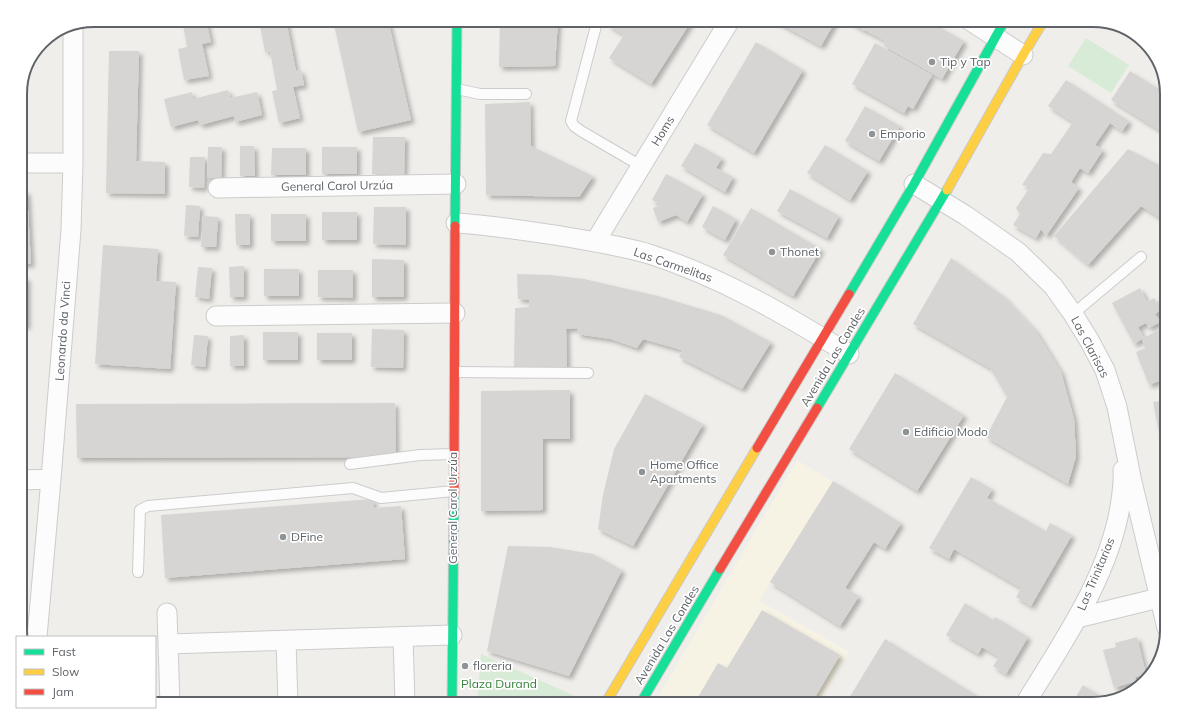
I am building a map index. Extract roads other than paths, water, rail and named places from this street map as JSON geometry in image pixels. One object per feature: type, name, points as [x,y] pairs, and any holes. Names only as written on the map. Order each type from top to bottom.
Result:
[{"type":"main road","name":"General Carol Urzúa","points":[[452,697],[457,27]]},
{"type":"main road","name":"Avenida Las Condes","points":[[609,697],[914,184],[1001,27]]},
{"type":"main road","name":"Avenida Las Condes","points":[[644,697],[941,200],[1040,27]]},
{"type":"street","name":"Homs","points":[[595,242],[726,27]]},
{"type":"street","points":[[980,27],[1023,55]]},
{"type":"street","name":"Leonardo da Vinci","points":[[37,636],[71,230],[73,163],[73,30]]},
{"type":"street","points":[[27,163],[73,163]]},
{"type":"street","name":"General Carol Urzúa","points":[[218,188],[456,184]]},
{"type":"street","name":"Las Clarisas","points":[[914,184],[965,215],[1018,252],[1052,286],[1073,314],[1105,370],[1117,407],[1132,482],[1160,583]]},
{"type":"street","name":"Las Carmelitas","points":[[456,223],[499,227],[595,242],[649,254],[709,276],[775,310],[849,354]]},
{"type":"street","points":[[216,316],[455,313]]},
{"type":"street","name":"Las Trinitarias","points":[[1029,697],[1077,618],[1099,573],[1113,538],[1124,481],[1117,407]]},
{"type":"street","points":[[27,480],[51,479]]},
{"type":"street","points":[[1077,618],[1160,598]]},
{"type":"street","points":[[167,613],[170,697]]},
{"type":"street","points":[[168,644],[452,635]]},
{"type":"street","points":[[403,637],[405,697]]},
{"type":"street","points":[[286,640],[288,697]]},
{"type":"lane","points":[[596,27],[571,121],[574,126],[581,131],[641,166]]},
{"type":"lane","points":[[456,89],[480,94],[526,94]]},
{"type":"lane","points":[[1073,314],[1141,257]]},
{"type":"lane","points":[[454,372],[588,373]]},
{"type":"lane","points":[[350,464],[420,455],[454,454]]},
{"type":"lane","points":[[138,572],[140,510],[148,506],[353,488],[381,498],[454,491]]},
{"type":"place","name":"Tip y Tap","points":[[932,62]]},
{"type":"place","name":"Emporio","points":[[872,134]]},
{"type":"place","name":"Thonet","points":[[772,252]]},
{"type":"place","name":"Edificio Modo","points":[[906,432]]},
{"type":"place","name":"Home Office Apartments","points":[[642,472]]},
{"type":"place","name":"DFine","points":[[283,537]]},
{"type":"place","name":"floreria","points":[[465,666]]},
{"type":"park label","name":"Plaza Durand","points":[[499,684]]}]
